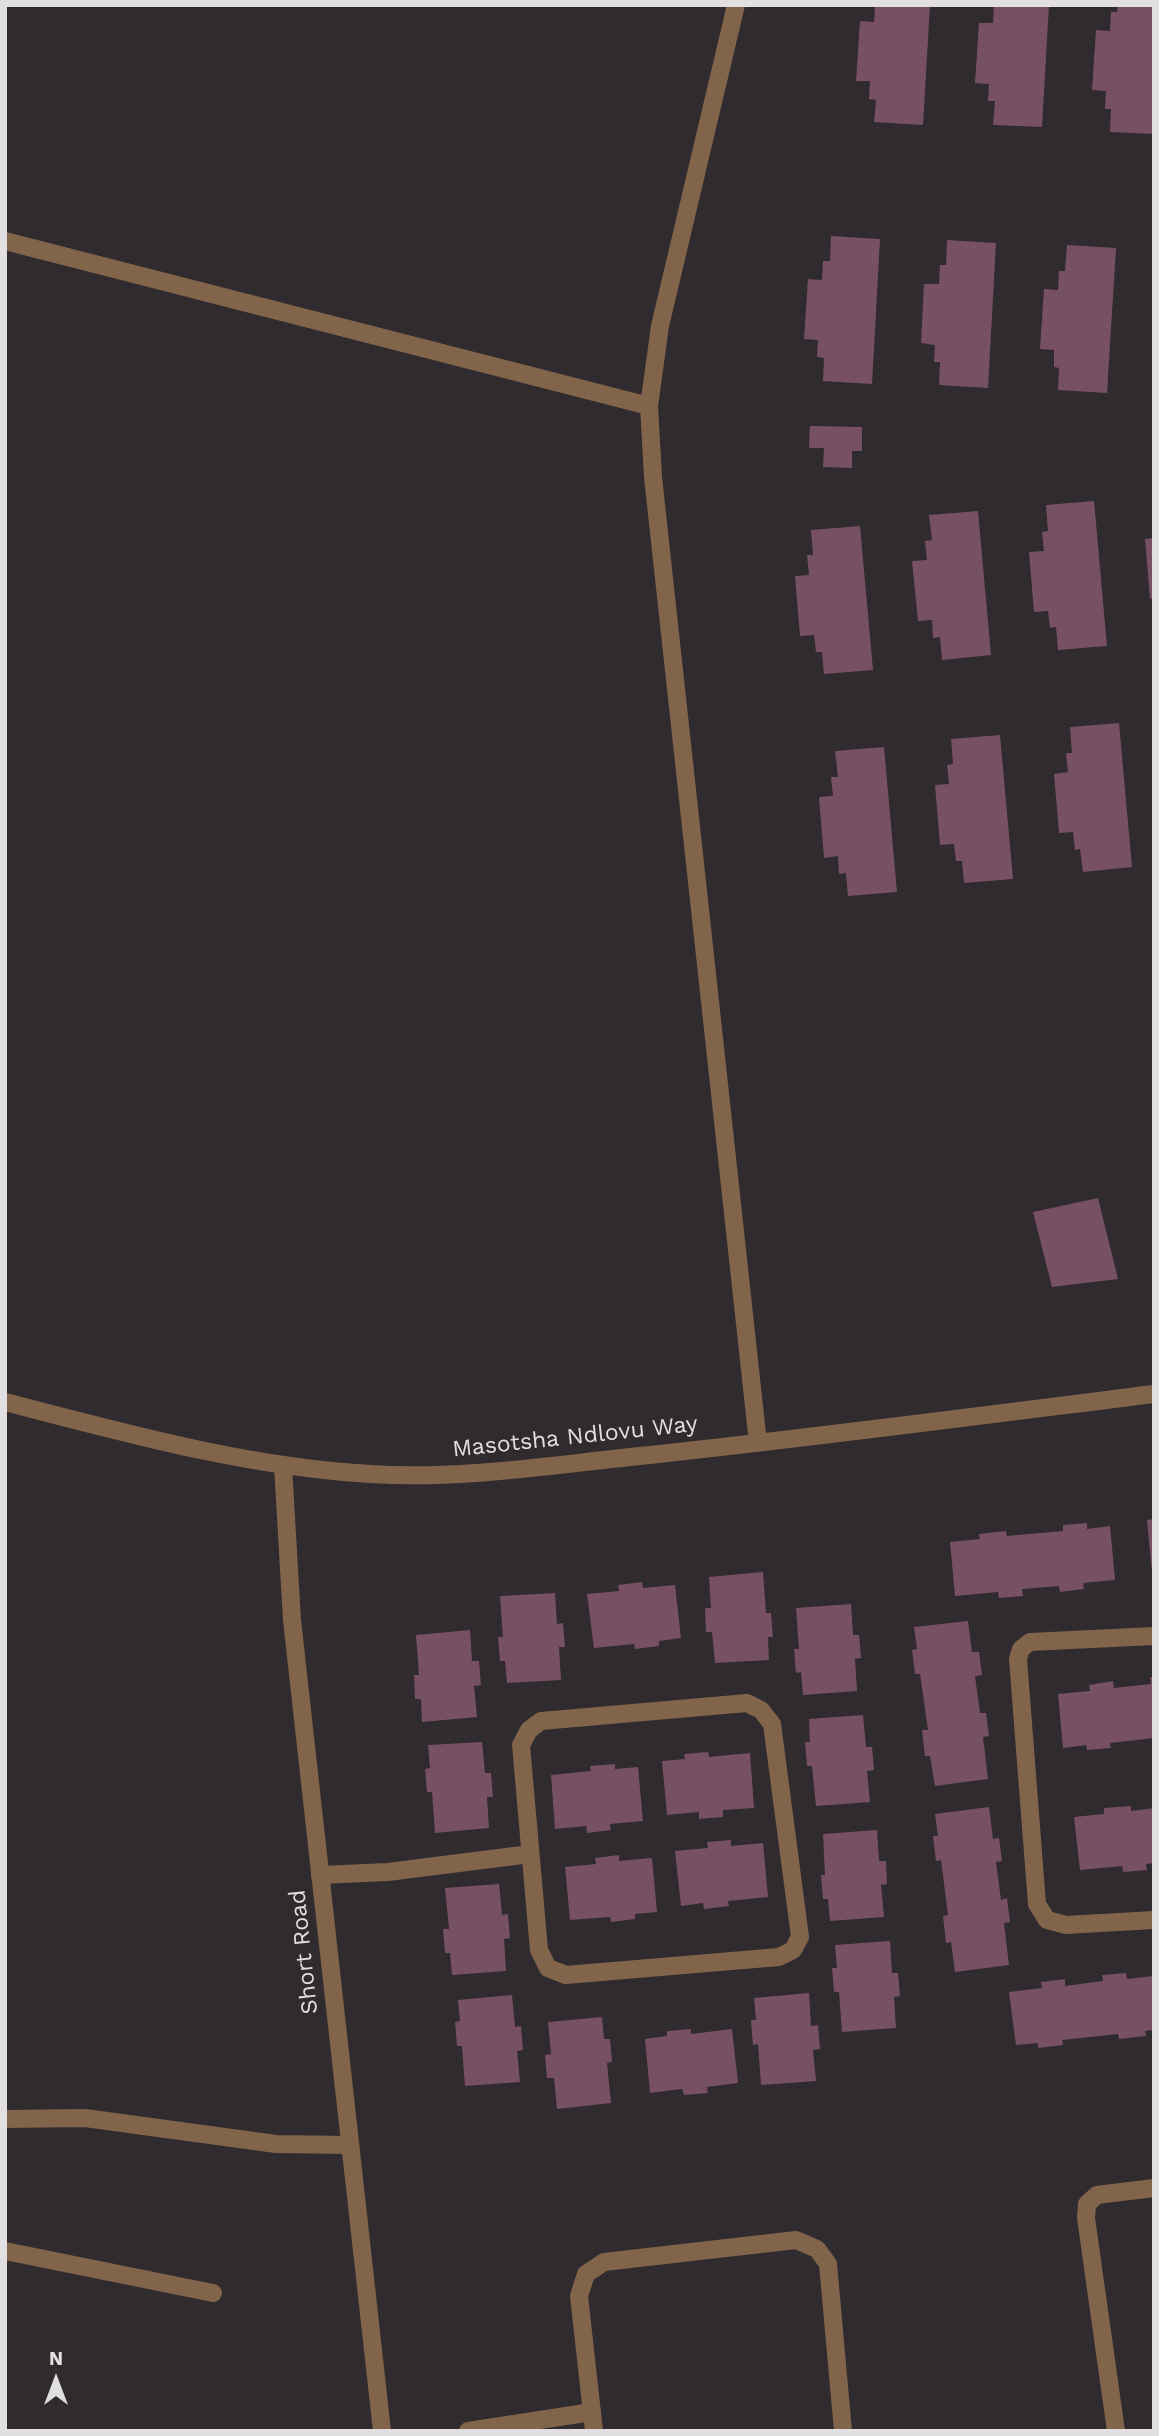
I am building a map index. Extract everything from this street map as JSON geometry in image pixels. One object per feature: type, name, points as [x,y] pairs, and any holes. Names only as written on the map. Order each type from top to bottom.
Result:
[{"type":"street","points":[[736,5],[660,326],[649,405],[653,477],[758,1443]]},
{"type":"street","points":[[5,241],[649,405]]},
{"type":"street","name":"Masotsha Ndlovu Way","points":[[5,1402],[181,1447],[284,1466],[373,1474],[463,1474],[758,1443],[1154,1394]]},
{"type":"street","name":"Short Road","points":[[284,1466],[292,1620],[382,2431]]},
{"type":"street","points":[[1154,1636],[1030,1643],[1021,1648],[1018,1659],[1037,1904],[1046,1920],[1066,1925],[1154,1920]]},
{"type":"street","points":[[747,1703],[761,1710],[772,1724],[800,1937],[793,1950],[779,1957],[566,1975],[548,1968],[539,1950],[530,1854],[522,1745],[529,1730],[541,1721],[747,1703]]},
{"type":"street","points":[[320,1875],[388,1872],[530,1854]]},
{"type":"street","points":[[5,2119],[85,2118],[276,2144],[350,2145]]},
{"type":"street","points":[[1116,2431],[1086,2218],[1087,2204],[1097,2194],[1154,2188]]},
{"type":"street","points":[[594,2431],[579,2296],[586,2274],[604,2262],[796,2240],[817,2249],[828,2264],[843,2431]]},
{"type":"street","points":[[5,2251],[213,2293]]},
{"type":"street","points":[[468,2431],[592,2412]]},
{"type":"building","points":[[875,5],[930,5],[923,125],[874,122],[876,100],[869,99],[870,81],[856,81],[860,21],[874,22]]},
{"type":"building","points":[[994,5],[1049,5],[1042,127],[993,125],[995,101],[988,101],[989,84],[975,83],[979,23],[993,23]]},
{"type":"building","points":[[1118,5],[1154,5],[1154,134],[1110,132],[1111,109],[1105,109],[1106,91],[1092,90],[1096,30],[1110,31],[1111,12],[1117,12]]},
{"type":"building","points":[[831,236],[880,239],[872,384],[823,381],[824,358],[817,357],[818,340],[804,339],[808,279],[822,280],[823,261],[830,261]]},
{"type":"building","points":[[947,240],[996,243],[988,388],[939,385],[940,362],[934,362],[935,345],[921,343],[924,284],[939,284],[940,265],[946,265]]},
{"type":"building","points":[[1067,245],[1116,248],[1107,393],[1058,390],[1059,368],[1054,367],[1054,350],[1040,349],[1044,289],[1058,290],[1059,271],[1065,271]]},
{"type":"building","points":[[810,426],[862,427],[862,451],[852,451],[852,468],[823,467],[824,448],[809,448]]},
{"type":"building","points":[[1094,501],[1107,646],[1058,650],[1056,627],[1050,628],[1048,611],[1034,612],[1029,552],[1044,551],[1042,532],[1048,531],[1046,505]]},
{"type":"building","points":[[978,511],[991,655],[942,660],[940,637],[933,638],[932,620],[918,621],[912,561],[927,560],[925,541],[932,540],[929,515]]},
{"type":"building","points":[[860,526],[873,670],[824,674],[822,652],[816,652],[814,635],[800,636],[795,576],[809,575],[807,555],[813,555],[811,530]]},
{"type":"building","points":[[1154,538],[1154,598],[1150,599],[1145,539]]},
{"type":"building","points":[[1119,723],[1132,867],[1083,872],[1080,849],[1075,850],[1073,832],[1059,833],[1054,774],[1068,772],[1066,753],[1072,753],[1070,727]]},
{"type":"building","points":[[1000,735],[1013,879],[964,883],[962,861],[956,861],[954,844],[940,845],[935,785],[949,784],[947,765],[953,764],[951,739]]},
{"type":"building","points":[[884,747],[897,892],[848,896],[846,873],[839,874],[838,856],[824,858],[819,797],[833,796],[831,777],[838,777],[835,751]]},
{"type":"building","points":[[1098,1198],[1118,1279],[1052,1287],[1033,1212]]},
{"type":"building","points":[[1154,1519],[1154,1572],[1152,1572],[1147,1520]]},
{"type":"building","points":[[1087,1523],[1087,1529],[1110,1526],[1115,1580],[1083,1583],[1084,1589],[1060,1592],[1059,1586],[1022,1589],[1023,1596],[999,1598],[998,1592],[955,1596],[950,1542],[980,1539],[979,1534],[1006,1531],[1007,1536],[1063,1531],[1063,1525]]},
{"type":"building","points":[[763,1572],[766,1613],[771,1613],[773,1637],[768,1637],[769,1660],[715,1663],[712,1632],[706,1632],[705,1608],[711,1608],[709,1577]]},
{"type":"building","points":[[642,1582],[643,1588],[675,1585],[681,1638],[659,1641],[659,1646],[635,1649],[634,1644],[594,1648],[587,1594],[619,1591],[618,1585]]},
{"type":"building","points":[[555,1593],[557,1624],[563,1623],[565,1647],[559,1647],[561,1680],[507,1683],[505,1661],[500,1661],[498,1637],[503,1637],[500,1596]]},
{"type":"building","points":[[851,1604],[853,1635],[859,1635],[861,1658],[855,1659],[857,1691],[803,1695],[801,1672],[796,1673],[794,1649],[799,1649],[796,1608]]},
{"type":"building","points":[[968,1621],[972,1652],[979,1652],[982,1675],[975,1676],[980,1713],[986,1713],[989,1736],[983,1737],[988,1779],[935,1786],[930,1756],[925,1756],[922,1730],[928,1730],[920,1674],[915,1674],[912,1650],[917,1649],[914,1627]]},
{"type":"building","points":[[470,1630],[472,1661],[479,1661],[481,1685],[474,1686],[477,1717],[422,1722],[421,1699],[415,1699],[414,1675],[419,1675],[416,1635]]},
{"type":"building","points":[[1150,1677],[1154,1677],[1154,1738],[1110,1743],[1111,1748],[1087,1750],[1086,1745],[1063,1748],[1058,1694],[1090,1691],[1089,1685],[1113,1681],[1114,1688],[1151,1684]]},
{"type":"building","points":[[863,1715],[866,1747],[872,1747],[874,1770],[867,1771],[870,1802],[816,1806],[812,1766],[807,1766],[805,1742],[810,1742],[809,1719]]},
{"type":"building","points":[[482,1742],[485,1773],[491,1773],[493,1797],[487,1797],[489,1828],[435,1833],[432,1792],[427,1792],[425,1769],[430,1768],[428,1745]]},
{"type":"building","points":[[708,1752],[709,1757],[750,1753],[754,1808],[723,1810],[723,1817],[699,1819],[699,1812],[667,1815],[662,1761],[685,1759],[684,1754]]},
{"type":"building","points":[[615,1764],[615,1769],[638,1767],[643,1821],[610,1824],[611,1830],[587,1833],[586,1826],[555,1829],[551,1775],[591,1771],[590,1766]]},
{"type":"building","points":[[1131,1806],[1131,1811],[1154,1808],[1154,1863],[1146,1864],[1147,1870],[1123,1872],[1122,1866],[1080,1870],[1074,1817],[1104,1814],[1104,1808]]},
{"type":"building","points":[[989,1807],[993,1839],[999,1838],[1002,1861],[996,1862],[1001,1900],[1007,1898],[1010,1922],[1004,1923],[1009,1965],[955,1972],[951,1942],[946,1943],[943,1916],[948,1915],[941,1860],[936,1861],[933,1836],[938,1836],[935,1814]]},
{"type":"building","points":[[877,1830],[879,1861],[886,1861],[887,1884],[881,1885],[884,1917],[830,1921],[828,1899],[823,1899],[821,1875],[825,1875],[823,1834]]},
{"type":"building","points":[[731,1840],[731,1846],[763,1843],[768,1897],[728,1901],[729,1906],[704,1909],[703,1903],[681,1906],[675,1851],[708,1848],[707,1842]]},
{"type":"building","points":[[619,1855],[619,1861],[652,1858],[657,1912],[635,1914],[635,1919],[611,1922],[610,1917],[570,1920],[565,1867],[596,1864],[595,1858]]},
{"type":"building","points":[[499,1884],[502,1915],[508,1914],[510,1938],[504,1939],[506,1971],[452,1975],[450,1953],[445,1953],[443,1929],[449,1929],[445,1888]]},
{"type":"building","points":[[890,1941],[892,1973],[898,1973],[900,1996],[894,1997],[896,2028],[842,2032],[839,1992],[834,1992],[832,1968],[837,1968],[835,1945]]},
{"type":"building","points":[[1126,1973],[1127,1979],[1154,1976],[1154,2030],[1145,2031],[1146,2036],[1119,2039],[1118,2034],[1062,2040],[1063,2045],[1038,2048],[1038,2043],[1016,2045],[1009,1992],[1042,1988],[1041,1982],[1065,1979],[1065,1986],[1103,1981],[1102,1975]]},
{"type":"building","points":[[809,1993],[811,2026],[818,2025],[820,2049],[813,2050],[816,2081],[761,2085],[758,2044],[753,2045],[751,2020],[756,2020],[754,1998]]},
{"type":"building","points":[[512,1995],[515,2027],[521,2026],[523,2050],[517,2051],[520,2082],[465,2086],[462,2046],[457,2046],[455,2022],[460,2021],[458,2000]]},
{"type":"building","points":[[602,2017],[604,2039],[610,2039],[612,2062],[607,2063],[611,2103],[557,2109],[554,2078],[547,2078],[545,2055],[551,2054],[548,2022]]},
{"type":"building","points":[[691,2029],[691,2034],[732,2029],[738,2083],[707,2087],[708,2093],[684,2095],[682,2089],[650,2093],[645,2039],[667,2036],[667,2031]]}]
